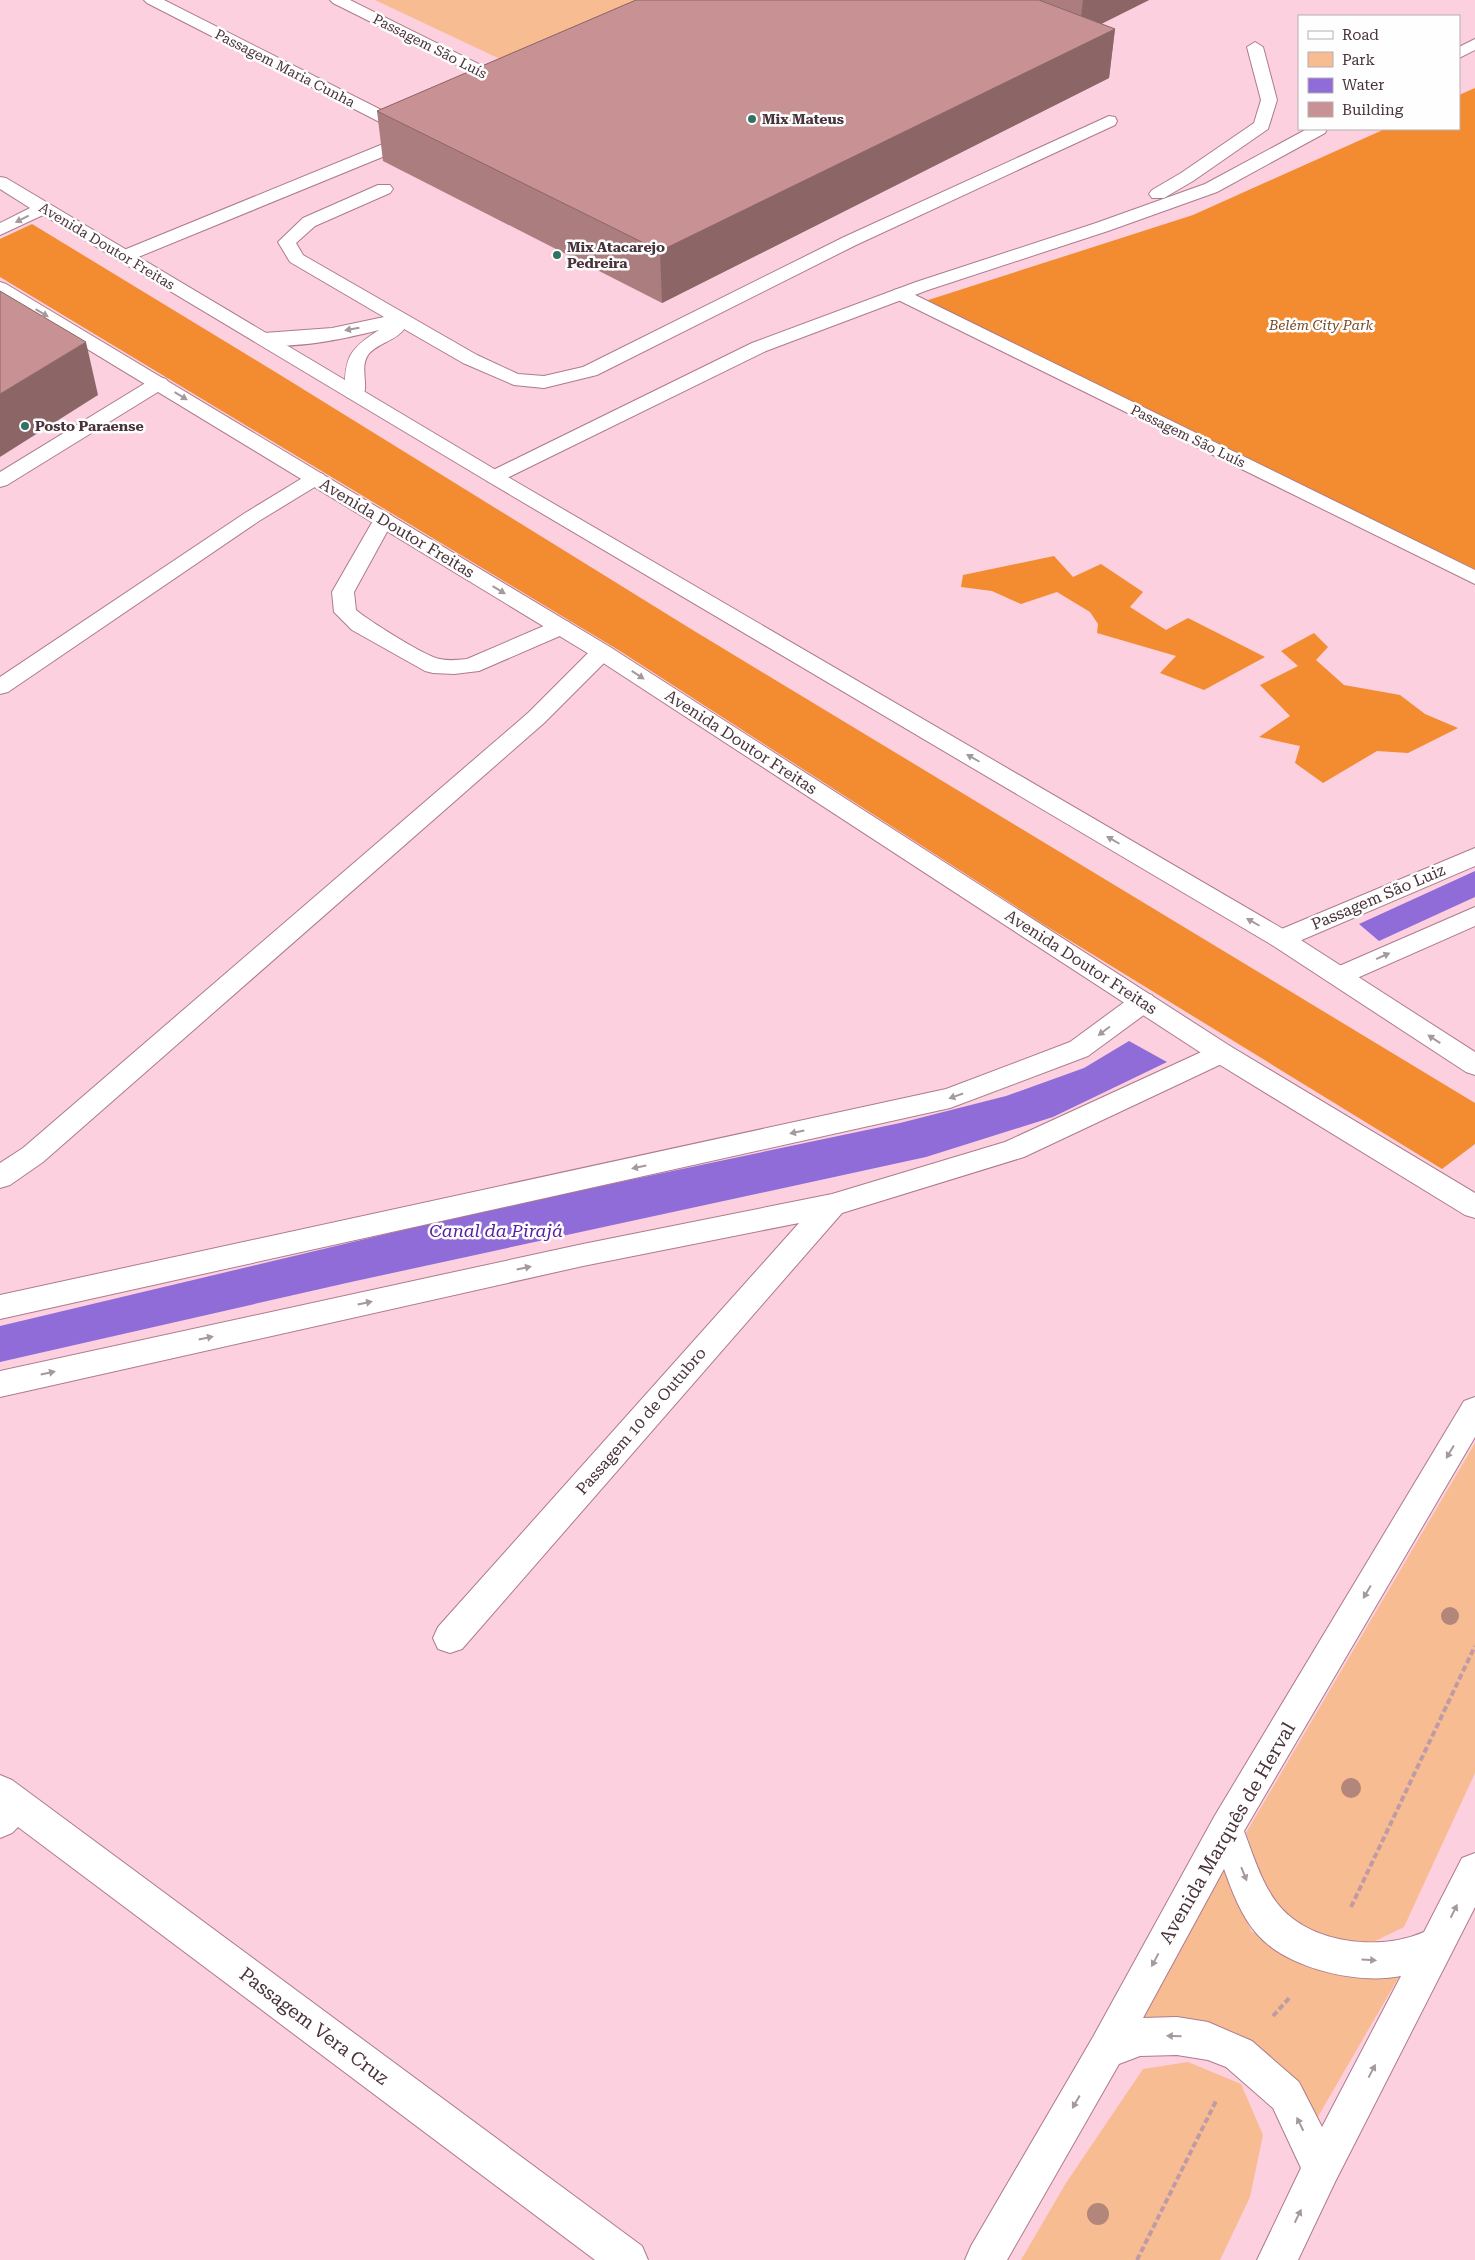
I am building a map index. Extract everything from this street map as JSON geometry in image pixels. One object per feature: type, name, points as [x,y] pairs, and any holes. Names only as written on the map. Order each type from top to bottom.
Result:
[{"type":"street","name":"Passagem Maria Cunha","points":[[152,0],[419,136]]},
{"type":"street","name":"Passagem São Luís","points":[[338,0],[523,92],[506,99]]},
{"type":"street","points":[[1460,52],[1475,44]]},
{"type":"street","points":[[1102,227],[1187,177],[1262,126],[1269,100],[1255,48]]},
{"type":"street","points":[[384,189],[309,222],[287,242],[296,258],[470,359],[514,378],[544,382],[590,371],[850,241],[1109,121]]},
{"type":"street","points":[[125,256],[436,128]]},
{"type":"street","points":[[494,477],[759,347],[901,294],[1102,227],[1210,188],[1317,130]]},
{"type":"street","name":"Avenida Doutor Freitas","points":[[0,182],[494,477],[1282,939],[1475,1065]]},
{"type":"street","points":[[0,230],[43,208]]},
{"type":"street","name":"Avenida Doutor Freitas","points":[[0,288],[602,652],[1221,1053],[1475,1207]]},
{"type":"street","name":"Passagem São Luís","points":[[901,294],[1475,578]]},
{"type":"street","points":[[264,339],[287,339],[341,332],[403,320]]},
{"type":"street","points":[[355,394],[353,367],[363,347],[403,320]]},
{"type":"street","points":[[0,481],[159,383]]},
{"type":"street","points":[[0,687],[252,517],[316,478]]},
{"type":"street","points":[[384,520],[342,592],[345,612],[360,625],[433,666],[454,667],[471,666],[561,627]]},
{"type":"street","points":[[0,1177],[33,1155],[536,718],[602,652]]},
{"type":"street","name":"Passagem São Luiz","points":[[1282,939],[1475,856]]},
{"type":"street","points":[[1339,976],[1475,916]]},
{"type":"street","points":[[0,1307],[950,1098],[1079,1049],[1143,1002]]},
{"type":"street","points":[[0,1384],[583,1255],[832,1205],[1014,1150],[1221,1053]]},
{"type":"street","name":"Passagem 10 de Outubro","points":[[450,1638],[832,1205]]},
{"type":"street","name":"Avenida Marquês de Herval","points":[[985,2260],[1106,2050],[1226,1829],[1475,1410]]},
{"type":"street","name":"Passagem Vera Cruz","points":[[5,1806],[628,2260]]},
{"type":"street","points":[[1226,1829],[1247,1882],[1270,1922],[1299,1943],[1329,1954],[1357,1959],[1384,1960],[1412,1955],[1438,1944]]},
{"type":"street","points":[[1277,2260],[1321,2168],[1475,1870]]},
{"type":"street","points":[[1106,2050],[1140,2037],[1177,2036],[1208,2041],[1239,2054],[1286,2095],[1321,2168]]},
{"type":"green space","points":[[375,0],[744,0],[553,84]]},
{"type":"green space","name":"Belém City Park","points":[[1475,88],[1475,569],[984,337],[919,303],[1193,215],[1383,130],[1460,130],[1460,95]]},
{"type":"green space","points":[[32,224],[691,629],[1475,1103],[1475,1144],[1442,1169],[1043,924],[620,651],[0,277],[0,239]]},
{"type":"green space","points":[[1054,556],[1073,577],[1101,564],[1143,592],[1130,607],[1166,630],[1188,618],[1265,657],[1204,690],[1160,673],[1176,656],[1097,633],[1098,624],[1090,612],[1057,592],[1021,604],[992,591],[961,587],[963,575]]},
{"type":"green space","points":[[1314,633],[1328,647],[1316,660],[1344,685],[1400,695],[1425,714],[1458,728],[1408,753],[1377,751],[1323,783],[1295,763],[1300,746],[1259,737],[1290,716],[1260,685],[1298,666],[1281,651]]},
{"type":"green space","points":[[1475,1443],[1475,1773],[1404,1927],[1361,1948],[1294,1927],[1270,1899],[1246,1833]]},
{"type":"green space","points":[[1223,1863],[1251,1931],[1285,1952],[1341,1975],[1400,1975],[1312,2127],[1225,2031],[1175,2016],[1135,2026]]},
{"type":"green space","points":[[1188,2062],[1241,2084],[1263,2135],[1250,2197],[1220,2260],[1021,2260],[1066,2183],[1143,2069]]},
{"type":"water","points":[[1475,871],[1475,897],[1379,941],[1359,924]]},
{"type":"water","name":"Canal da Pirajá","points":[[1129,1041],[1167,1062],[1053,1117],[926,1157],[351,1282],[0,1362],[0,1326],[487,1210],[900,1123],[1006,1096],[1084,1068]]},
{"type":"building","name":"Mix Mateus","points":[[636,0],[1039,0],[1115,29],[660,251],[377,111]]},
{"type":"building","points":[[0,291],[86,342],[0,394]]},
{"type":"place","name":"Mix Mateus","points":[[752,119]]},
{"type":"place","name":"Mix Atacarejo Pedreira","points":[[557,255]]},
{"type":"place","name":"Posto Paraense","points":[[25,426]]}]
